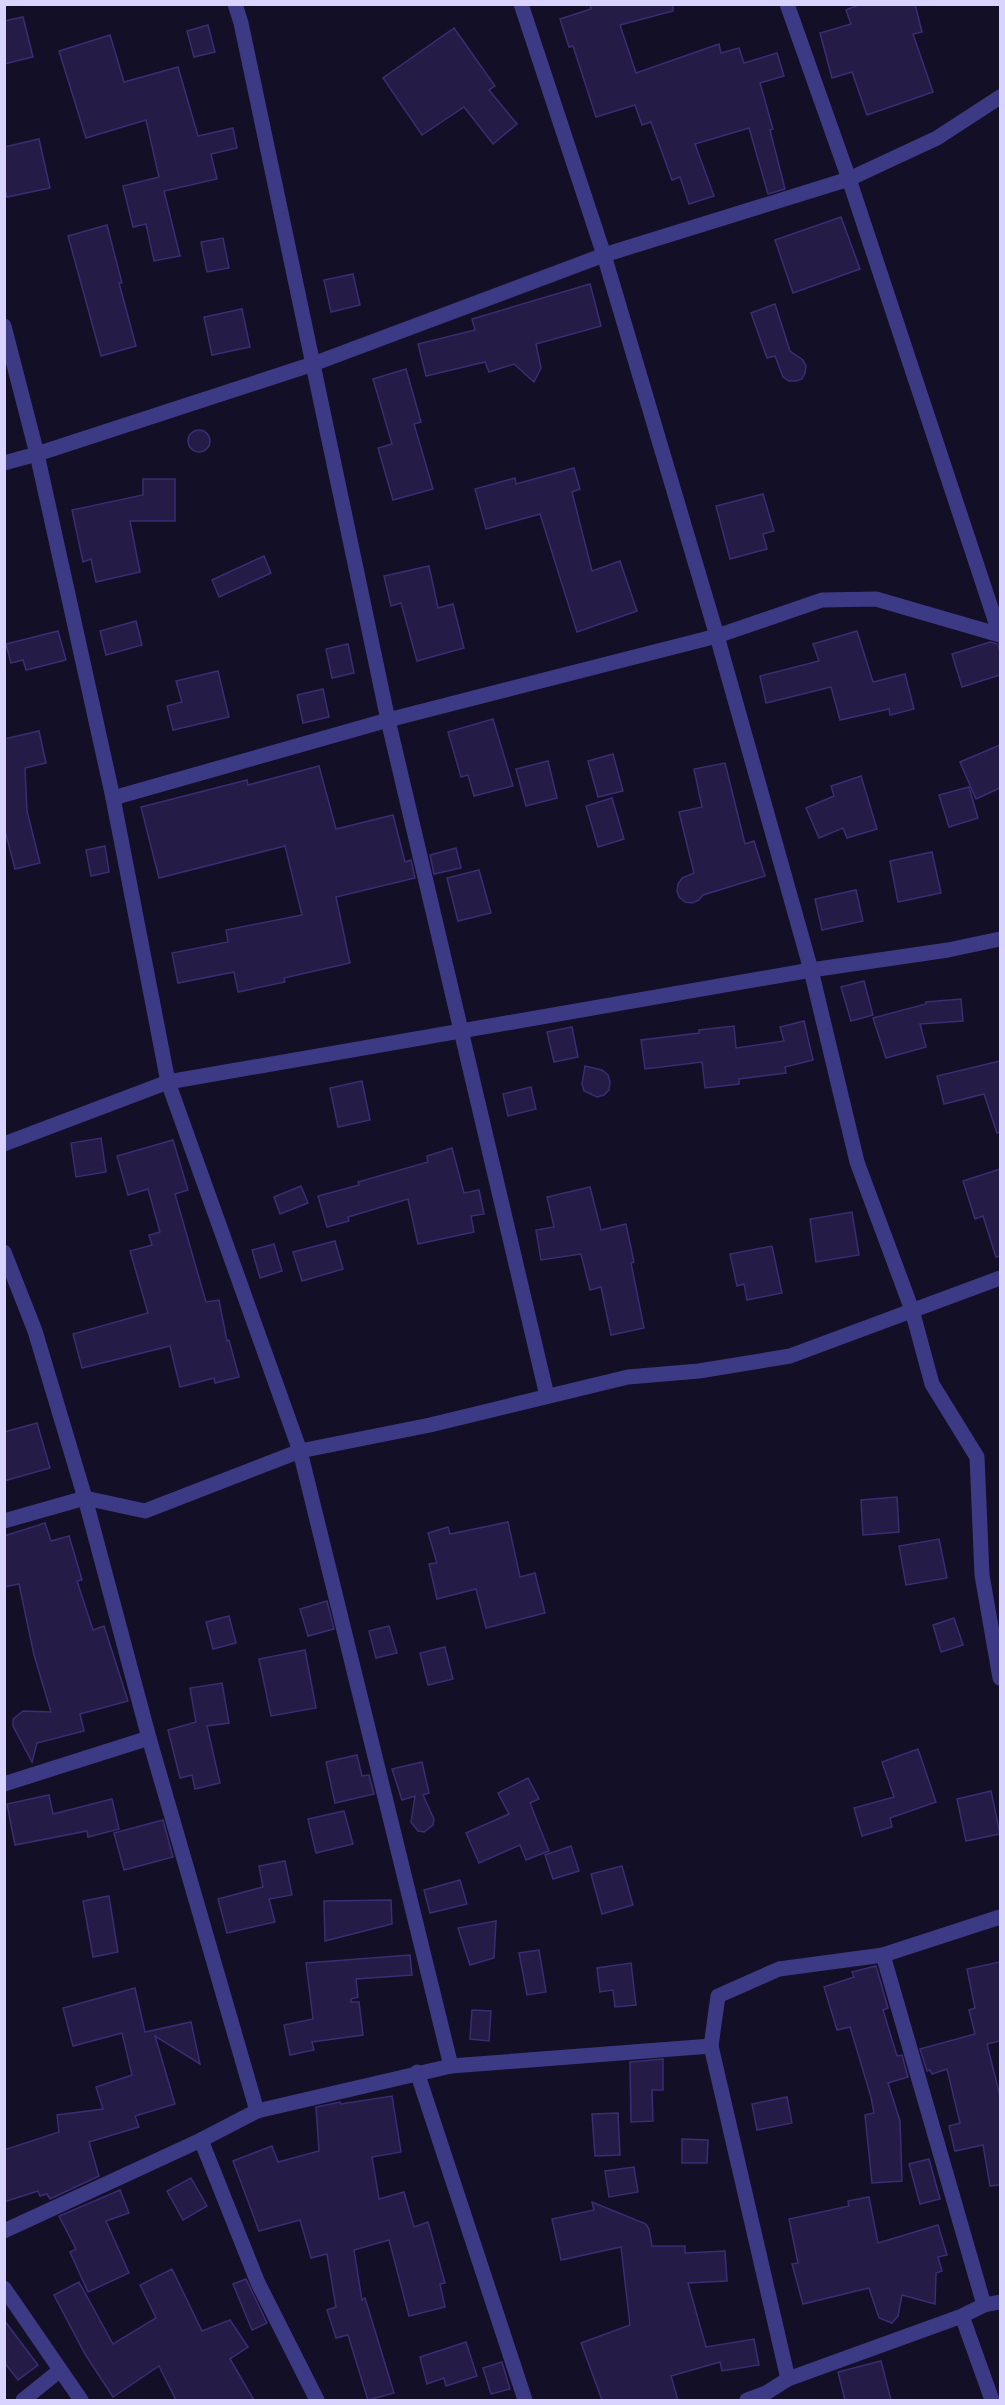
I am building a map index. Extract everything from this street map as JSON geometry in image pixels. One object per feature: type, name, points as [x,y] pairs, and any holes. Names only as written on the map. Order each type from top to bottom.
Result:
[{"type":"street","points":[[235,4],[241,23],[388,720],[548,1396]]},
{"type":"street","points":[[521,4],[604,255],[717,636],[811,970],[857,1162],[912,1310],[932,1384],[977,1457],[982,1575],[1000,1678]]},
{"type":"street","points":[[787,4],[849,179],[1000,635]]},
{"type":"street","points":[[4,463],[313,364],[604,255],[849,179],[937,138],[1000,97]]},
{"type":"street","points":[[4,326],[37,454],[113,798],[168,1082],[300,1450],[451,2066]]},
{"type":"street","points":[[113,798],[388,720],[717,636],[822,600],[876,599],[1000,635]]},
{"type":"street","points":[[4,1144],[168,1082],[811,970],[948,950],[1000,939]]},
{"type":"street","points":[[4,1252],[35,1331],[85,1498],[150,1738],[257,2111]]},
{"type":"street","points":[[4,1521],[85,1498],[145,1511],[300,1450],[430,1425],[628,1377],[699,1371],[790,1356],[1000,1278]]},
{"type":"street","points":[[4,1784],[150,1738]]},
{"type":"street","points":[[788,2379],[711,2046],[718,1996],[778,1969],[883,1955],[1000,1917]]},
{"type":"street","points":[[883,1955],[984,2305]]},
{"type":"street","points":[[4,2231],[201,2140],[257,2111],[417,2072],[451,2066],[711,2046]]},
{"type":"street","points":[[417,2072],[525,2400]]},
{"type":"street","points":[[201,2140],[258,2283],[317,2400]]},
{"type":"street","points":[[4,2288],[81,2400]]},
{"type":"street","points":[[747,2400],[767,2397],[788,2379],[962,2316],[984,2305],[1000,2302]]},
{"type":"street","points":[[962,2316],[992,2400]]},
{"type":"street","points":[[22,2400],[59,2371]]},
{"type":"building","points":[[590,4],[673,4],[673,11],[620,25],[636,73],[719,44],[721,53],[739,48],[744,63],[777,53],[784,76],[760,83],[773,129],[770,130],[785,189],[768,194],[749,128],[695,144],[714,196],[689,204],[680,177],[672,180],[651,122],[642,125],[635,105],[596,117],[573,46],[569,47],[560,19],[591,9]]},
{"type":"building","points":[[861,4],[915,4],[922,32],[913,34],[933,92],[867,115],[852,72],[832,78],[820,33],[851,24],[846,10]]},
{"type":"building","points":[[23,17],[33,57],[4,64],[4,21]]},
{"type":"building","points":[[208,25],[215,52],[194,57],[187,31]]},
{"type":"building","points":[[454,28],[495,86],[489,90],[517,124],[493,144],[464,107],[422,135],[383,78]]},
{"type":"building","points":[[110,35],[124,82],[178,67],[198,136],[233,128],[237,148],[211,154],[217,179],[164,191],[180,256],[154,261],[146,224],[133,227],[123,186],[159,177],[146,120],[86,138],[59,51]]},
{"type":"building","points":[[39,139],[50,188],[7,197],[4,187],[4,147]]},
{"type":"building","points":[[841,217],[860,269],[793,293],[775,240]]},
{"type":"building","points":[[107,225],[122,283],[119,283],[136,346],[101,356],[68,236]]},
{"type":"building","points":[[223,238],[229,268],[207,272],[201,242]]},
{"type":"building","points":[[353,274],[360,305],[331,312],[324,280]]},
{"type":"building","points":[[590,284],[601,326],[536,344],[541,368],[534,382],[514,364],[489,372],[485,362],[426,376],[418,344],[475,330],[472,319]]},
{"type":"building","points":[[775,304],[790,351],[803,360],[806,366],[802,379],[796,381],[789,381],[783,377],[775,356],[767,358],[751,313]]},
{"type":"building","points":[[242,309],[250,347],[212,355],[204,317]]},
{"type":"building","points":[[406,369],[421,422],[414,424],[433,489],[393,500],[378,448],[392,444],[373,379]]},
{"type":"building","points":[[199,430],[207,433],[210,441],[207,449],[199,452],[191,449],[188,441],[191,433]]},
{"type":"building","points":[[574,468],[580,489],[572,492],[592,571],[620,561],[637,611],[577,632],[540,514],[486,529],[475,489],[515,478],[516,484]]},
{"type":"building","points":[[143,479],[175,479],[175,521],[130,521],[140,572],[96,582],[91,559],[83,562],[72,510],[143,495]]},
{"type":"building","points":[[763,494],[774,531],[763,534],[767,549],[730,559],[716,506]]},
{"type":"building","points":[[264,556],[271,573],[219,597],[212,580]]},
{"type":"building","points":[[429,566],[438,608],[453,604],[464,648],[417,661],[401,603],[391,606],[384,576]]},
{"type":"building","points":[[136,621],[142,645],[106,655],[100,631]]},
{"type":"building","points":[[58,631],[66,660],[26,670],[23,660],[11,663],[6,644]]},
{"type":"building","points":[[857,631],[873,682],[905,674],[914,709],[890,715],[889,709],[840,720],[831,687],[766,703],[760,676],[819,661],[813,644]]},
{"type":"building","points":[[990,642],[998,644],[1000,675],[962,687],[952,654]]},
{"type":"building","points":[[348,644],[354,673],[332,678],[326,649]]},
{"type":"building","points":[[218,671],[229,717],[173,730],[167,706],[182,702],[176,681]]},
{"type":"building","points":[[323,689],[329,717],[303,723],[297,695]]},
{"type":"building","points":[[493,719],[513,786],[474,796],[468,775],[461,777],[448,732]]},
{"type":"building","points":[[39,731],[46,763],[25,768],[27,811],[40,863],[15,869],[4,827],[4,739]]},
{"type":"building","points":[[1000,745],[1000,788],[976,799],[960,762]]},
{"type":"building","points":[[613,754],[623,791],[598,797],[588,761]]},
{"type":"building","points":[[548,761],[557,798],[526,806],[516,769]]},
{"type":"building","points":[[725,763],[745,844],[754,841],[765,876],[703,895],[692,903],[685,902],[679,897],[678,884],[682,878],[694,873],[679,812],[702,807],[694,769]]},
{"type":"building","points":[[319,766],[336,829],[393,815],[405,862],[411,860],[415,878],[336,897],[350,963],[284,978],[285,982],[238,992],[234,972],[178,983],[172,953],[228,942],[226,930],[302,915],[285,846],[159,878],[141,807],[247,780],[248,785]]},
{"type":"building","points":[[861,776],[877,829],[847,838],[843,828],[819,838],[806,808],[834,796],[831,786]]},
{"type":"building","points":[[969,787],[978,818],[949,827],[939,795]]},
{"type":"building","points":[[612,798],[624,839],[598,847],[586,806]]},
{"type":"building","points":[[105,846],[109,872],[91,876],[86,850]]},
{"type":"building","points":[[456,848],[461,868],[434,874],[430,855]]},
{"type":"building","points":[[932,852],[941,893],[898,902],[890,861]]},
{"type":"building","points":[[479,870],[491,913],[458,921],[447,878]]},
{"type":"building","points":[[856,890],[863,921],[822,930],[815,899]]},
{"type":"building","points":[[864,981],[873,1015],[851,1021],[841,987]]},
{"type":"building","points":[[961,999],[963,1021],[920,1024],[926,1047],[886,1058],[873,1018],[926,1004],[926,1002]]},
{"type":"building","points":[[804,1021],[813,1060],[785,1067],[786,1073],[739,1079],[739,1084],[705,1088],[702,1062],[645,1069],[641,1040],[734,1026],[736,1048],[784,1041],[780,1027]]},
{"type":"building","points":[[572,1027],[578,1057],[554,1062],[547,1032]]},
{"type":"building","points":[[1000,1061],[1000,1132],[997,1133],[984,1094],[944,1104],[937,1076]]},
{"type":"building","points":[[585,1066],[602,1070],[608,1075],[609,1090],[604,1095],[597,1097],[584,1091],[582,1084]]},
{"type":"building","points":[[362,1081],[370,1120],[338,1127],[330,1088]]},
{"type":"building","points":[[531,1087],[536,1109],[508,1116],[503,1094]]},
{"type":"building","points":[[101,1138],[106,1172],[76,1177],[71,1143]]},
{"type":"building","points":[[173,1140],[188,1190],[175,1194],[206,1302],[219,1300],[227,1341],[229,1340],[239,1377],[215,1383],[214,1378],[180,1387],[170,1346],[82,1368],[73,1334],[148,1313],[130,1251],[152,1245],[149,1235],[160,1232],[148,1189],[128,1195],[117,1156]]},
{"type":"building","points":[[452,1148],[464,1193],[479,1190],[484,1214],[471,1216],[474,1232],[418,1244],[408,1199],[348,1217],[349,1221],[327,1227],[318,1196],[428,1162],[427,1156]]},
{"type":"building","points":[[1000,1169],[1000,1256],[996,1257],[983,1216],[975,1219],[963,1181]]},
{"type":"building","points":[[301,1186],[308,1203],[280,1214],[274,1197]]},
{"type":"building","points":[[590,1187],[601,1230],[626,1224],[644,1328],[611,1335],[601,1287],[590,1290],[581,1254],[541,1260],[536,1230],[554,1227],[547,1197]]},
{"type":"building","points":[[852,1212],[859,1255],[816,1262],[810,1219]]},
{"type":"building","points":[[335,1241],[343,1269],[302,1281],[293,1252]]},
{"type":"building","points":[[274,1244],[282,1271],[260,1278],[252,1250]]},
{"type":"building","points":[[772,1246],[782,1293],[747,1300],[744,1284],[737,1286],[730,1254]]},
{"type":"building","points":[[37,1423],[50,1468],[4,1481],[4,1432]]},
{"type":"building","points":[[897,1497],[899,1532],[863,1535],[861,1500]]},
{"type":"building","points":[[508,1522],[520,1577],[535,1573],[545,1613],[486,1628],[476,1589],[437,1599],[429,1564],[437,1563],[428,1533],[448,1527],[450,1534]]},
{"type":"building","points":[[45,1523],[51,1541],[69,1536],[82,1580],[77,1581],[93,1630],[104,1626],[128,1701],[80,1714],[84,1731],[37,1743],[32,1762],[13,1726],[13,1719],[23,1711],[51,1712],[34,1655],[19,1584],[4,1587],[4,1536]]},
{"type":"building","points":[[939,1539],[947,1578],[906,1585],[899,1546]]},
{"type":"building","points":[[327,1601],[334,1629],[308,1636],[300,1609]]},
{"type":"building","points":[[229,1616],[236,1643],[213,1649],[206,1622]]},
{"type":"building","points":[[954,1618],[963,1645],[941,1652],[933,1625]]},
{"type":"building","points":[[389,1626],[397,1653],[376,1658],[369,1631]]},
{"type":"building","points":[[445,1647],[453,1679],[428,1685],[420,1653]]},
{"type":"building","points":[[305,1650],[316,1708],[271,1716],[259,1659]]},
{"type":"building","points":[[222,1683],[229,1723],[207,1726],[220,1783],[195,1789],[192,1775],[180,1778],[168,1730],[196,1722],[190,1688]]},
{"type":"building","points":[[918,1749],[936,1802],[890,1818],[892,1827],[862,1836],[854,1808],[894,1797],[882,1762]]},
{"type":"building","points":[[357,1755],[362,1776],[369,1775],[374,1794],[335,1803],[326,1762]]},
{"type":"building","points":[[422,1762],[429,1793],[423,1795],[434,1819],[433,1825],[424,1832],[418,1831],[411,1822],[415,1796],[402,1800],[392,1769]]},
{"type":"building","points":[[528,1778],[539,1799],[530,1803],[549,1851],[526,1860],[520,1845],[479,1863],[466,1833],[509,1814],[498,1793]]},
{"type":"building","points":[[991,1791],[1000,1834],[966,1841],[957,1799]]},
{"type":"building","points":[[49,1795],[53,1814],[112,1799],[119,1829],[88,1837],[87,1831],[15,1845],[7,1804]]},
{"type":"building","points":[[344,1811],[353,1844],[316,1853],[308,1819]]},
{"type":"building","points":[[163,1820],[173,1857],[124,1870],[114,1833]]},
{"type":"building","points":[[571,1846],[579,1871],[553,1879],[545,1855]]},
{"type":"building","points":[[285,1861],[292,1895],[269,1899],[275,1922],[227,1933],[218,1899],[263,1887],[259,1866]]},
{"type":"building","points":[[622,1866],[633,1905],[602,1914],[591,1874]]},
{"type":"building","points":[[460,1880],[467,1904],[430,1913],[424,1890]]},
{"type":"building","points":[[109,1896],[118,1952],[93,1957],[83,1901]]},
{"type":"building","points":[[391,1900],[392,1924],[325,1941],[324,1901]]},
{"type":"building","points":[[496,1921],[494,1958],[470,1965],[458,1928]]},
{"type":"building","points":[[539,1950],[546,1992],[527,1995],[519,1953]]},
{"type":"building","points":[[410,1955],[412,1975],[356,1979],[358,1997],[351,1999],[351,2002],[359,2002],[363,2035],[312,2042],[314,2050],[290,2055],[284,2025],[313,2019],[306,1963]]},
{"type":"building","points":[[1000,1962],[1000,2041],[987,2044],[1000,2096],[1000,2185],[990,2186],[983,2145],[955,2151],[949,2126],[960,2123],[947,2069],[932,2074],[930,2070],[927,2071],[920,2049],[975,2034],[969,2010],[975,2008],[967,1969]]},
{"type":"building","points":[[631,1963],[636,2005],[615,2007],[613,1990],[600,1992],[597,1968]]},
{"type":"building","points":[[876,1966],[888,2008],[883,2010],[897,2056],[902,2055],[908,2077],[888,2083],[900,2121],[902,2181],[872,2183],[865,2115],[874,2113],[871,2097],[850,2027],[837,2030],[824,1987],[854,1977],[852,1972]]},
{"type":"building","points":[[135,1988],[145,2032],[191,2022],[200,2064],[155,2036],[175,2104],[135,2116],[139,2127],[89,2142],[99,2176],[50,2199],[47,2194],[40,2196],[38,2191],[4,2202],[4,2150],[59,2132],[57,2115],[103,2109],[96,2087],[132,2075],[122,2033],[73,2046],[63,2008]]},
{"type":"building","points":[[472,2010],[491,2011],[489,2041],[470,2039]]},
{"type":"building","points":[[663,2059],[663,2090],[652,2090],[653,2121],[631,2122],[630,2062]]},
{"type":"building","points":[[392,2096],[401,2152],[372,2157],[379,2199],[404,2192],[414,2227],[428,2222],[445,2283],[440,2284],[445,2307],[409,2316],[389,2240],[354,2250],[362,2300],[365,2298],[394,2393],[368,2400],[348,2335],[336,2338],[327,2310],[336,2307],[327,2254],[311,2258],[300,2220],[259,2231],[233,2161],[272,2146],[278,2162],[319,2151],[316,2107]]},
{"type":"building","points":[[787,2097],[792,2123],[757,2130],[752,2104]]},
{"type":"building","points":[[618,2113],[620,2155],[595,2156],[592,2114]]},
{"type":"building","points":[[682,2139],[708,2140],[707,2163],[682,2163]]},
{"type":"building","points":[[929,2159],[940,2199],[920,2204],[909,2164]]},
{"type":"building","points":[[634,2167],[638,2192],[609,2197],[605,2171]]},
{"type":"building","points":[[191,2178],[207,2206],[183,2220],[167,2191]]},
{"type":"building","points":[[120,2190],[129,2213],[106,2221],[129,2273],[88,2292],[70,2252],[76,2249],[59,2216]]},
{"type":"building","points":[[869,2197],[878,2243],[938,2225],[947,2255],[938,2257],[942,2271],[936,2273],[935,2304],[902,2295],[898,2316],[892,2323],[879,2318],[869,2288],[803,2304],[792,2264],[798,2263],[789,2219],[849,2206],[848,2201]]},
{"type":"building","points":[[592,2202],[646,2224],[652,2246],[685,2246],[685,2253],[725,2251],[727,2281],[688,2283],[706,2347],[754,2339],[759,2365],[722,2371],[720,2362],[671,2376],[678,2400],[602,2400],[581,2343],[630,2325],[621,2247],[561,2260],[552,2219],[594,2210]]},
{"type":"building","points":[[172,2269],[202,2331],[230,2320],[248,2347],[230,2359],[254,2400],[176,2400],[159,2366],[113,2397],[85,2354],[54,2295],[79,2282],[113,2344],[156,2318],[140,2285]]},
{"type":"building","points":[[246,2279],[267,2323],[252,2330],[233,2284]]},
{"type":"building","points":[[4,2320],[38,2365],[18,2380],[4,2362]]},
{"type":"building","points":[[466,2342],[477,2376],[446,2386],[444,2378],[427,2384],[420,2357]]},
{"type":"building","points":[[881,2361],[891,2400],[845,2400],[838,2372]]},
{"type":"building","points":[[502,2362],[510,2389],[491,2394],[483,2368]]}]
